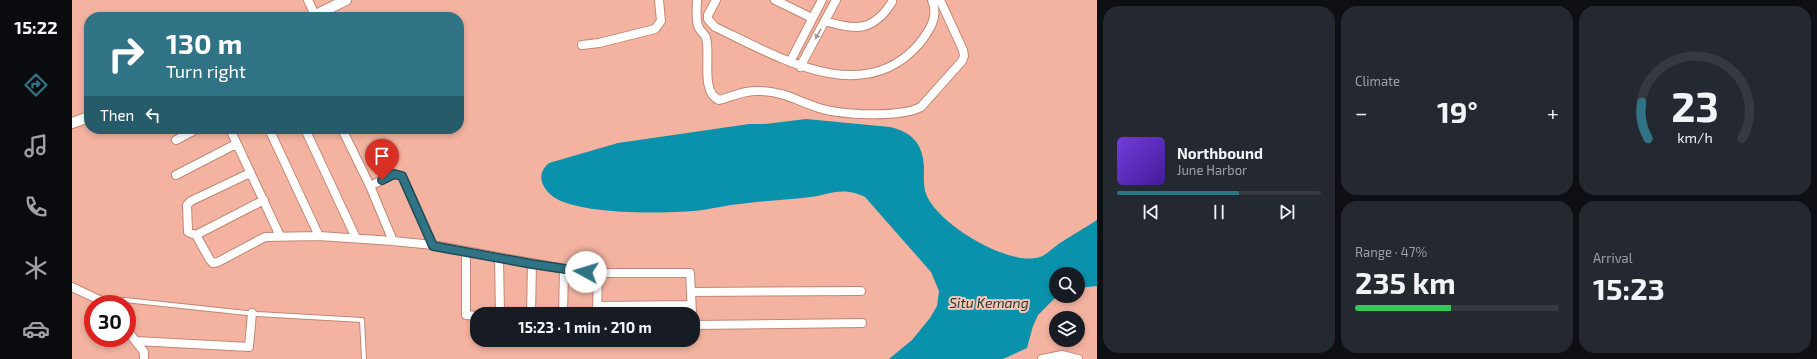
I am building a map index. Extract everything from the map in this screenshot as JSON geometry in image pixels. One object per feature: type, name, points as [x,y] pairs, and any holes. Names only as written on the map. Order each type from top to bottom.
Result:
[{"type":"street","points":[[308,0],[312,12]]},
{"type":"street","points":[[322,12],[346,0]]},
{"type":"street","points":[[582,45],[599,43],[655,29],[661,21],[659,0]]},
{"type":"street","points":[[697,0],[698,27],[706,39],[708,78],[712,94],[715,98],[720,100],[741,92],[760,91],[791,96],[819,108],[872,114],[903,113],[921,108],[962,61],[964,56],[963,50],[940,0]]},
{"type":"street","points":[[716,0],[708,15],[710,22],[715,27],[800,66],[833,74],[854,75],[868,73],[890,66],[913,50],[932,25],[935,13],[932,0]]},
{"type":"street","points":[[775,0],[812,18]]},
{"type":"street","points":[[790,62],[822,0]]},
{"type":"street","points":[[800,66],[836,0]]},
{"type":"street","points":[[825,21],[848,28],[869,24],[884,14],[891,1]]},
{"type":"street","points":[[72,123],[84,119]]},
{"type":"street","points":[[176,140],[187,134]]},
{"type":"street","points":[[232,134],[280,236]]},
{"type":"street","points":[[271,134],[319,236]]},
{"type":"street","points":[[306,134],[356,238]]},
{"type":"street","points":[[344,134],[370,186],[392,241]]},
{"type":"street","points":[[176,175],[236,144]]},
{"type":"street","points":[[250,173],[191,201],[187,205],[188,232],[196,235],[213,263],[266,237],[319,236],[392,241],[433,246],[532,264],[598,273],[690,273],[691,305],[653,307]]},
{"type":"street","points":[[370,186],[394,174],[402,176],[433,246]]},
{"type":"street","points":[[196,235],[264,200]]},
{"type":"street","points":[[466,252],[466,315],[470,315]]},
{"type":"street","points":[[499,258],[500,307]]},
{"type":"street","points":[[531,307],[532,264]]},
{"type":"street","points":[[563,307],[564,269]]},
{"type":"street","points":[[597,307],[598,273]]},
{"type":"street","points":[[72,287],[89,295]]},
{"type":"street","points":[[691,292],[861,291]]},
{"type":"street","points":[[136,341],[249,346],[252,313]]},
{"type":"street","points":[[700,325],[862,323]]},
{"type":"street","points":[[136,341],[144,352],[144,359]]},
{"type":"street","points":[[1042,359],[1062,355],[1078,359]]},
{"type":"lane","points":[[136,301],[252,313],[362,320],[364,359]]},
{"type":"water","name":"Situ Kemang","points":[[806,119],[890,127],[904,132],[915,140],[919,146],[923,159],[925,191],[933,206],[944,218],[959,230],[993,249],[1011,256],[1027,258],[1040,257],[1097,220],[1097,286],[1085,287],[1085,267],[1049,267],[1050,303],[1038,315],[1033,326],[1027,348],[1003,359],[889,359],[912,340],[930,318],[937,306],[939,291],[931,272],[865,197],[849,192],[834,192],[812,197],[731,205],[703,210],[648,213],[624,212],[581,207],[563,202],[551,195],[542,183],[541,175],[549,163],[618,143],[749,124],[765,124]]},
{"type":"route","points":[[382,180],[394,174],[399,174],[402,176],[433,246],[586,272]]}]
